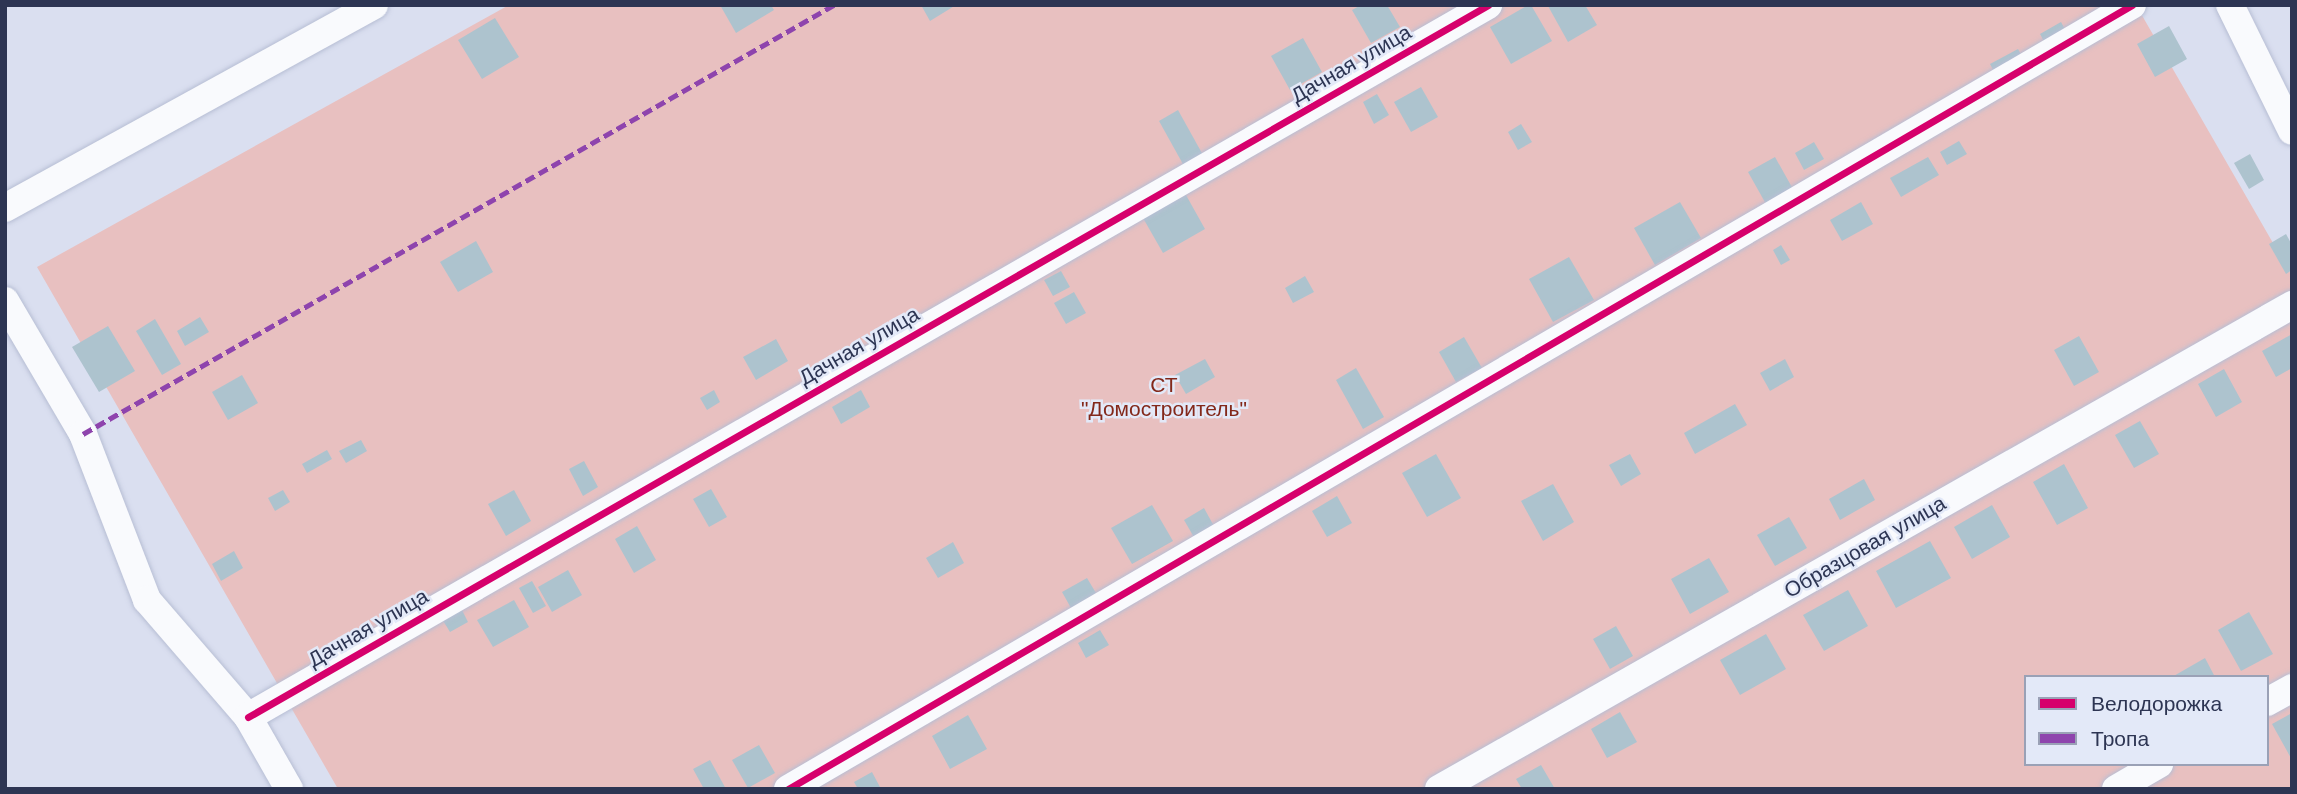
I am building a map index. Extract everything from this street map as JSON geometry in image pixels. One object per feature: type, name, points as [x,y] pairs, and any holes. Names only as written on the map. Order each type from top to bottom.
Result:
[{"type":"street","points":[[5,208],[374,5]]},
{"type":"street","name":"Дачная улица","points":[[248,717],[1488,5]]},
{"type":"street","points":[[788,789],[2132,5]]},
{"type":"street","points":[[2230,5],[2292,131]]},
{"type":"street","points":[[5,302],[83,434],[147,600],[248,717],[289,789]]},
{"type":"street","name":"Образцовая улица","points":[[1439,789],[2292,304]]},
{"type":"street","points":[[2269,701],[2292,688]]},
{"type":"street","points":[[2116,789],[2156,766]]},
{"type":"green space","name":"СТ \"Домостроитель\"","points":[[509,5],[2136,5],[2292,276],[2292,789],[338,789],[37,267]]},
{"type":"building","points":[[720,5],[771,5],[774,10],[736,33]]},
{"type":"building","points":[[921,5],[956,5],[930,21]]},
{"type":"building","points":[[1361,5],[1387,5],[1400,27],[1371,43],[1352,10]]},
{"type":"building","points":[[1531,5],[1552,41],[1511,64],[1490,27]]},
{"type":"building","points":[[1585,5],[1597,25],[1568,42],[1548,6]]},
{"type":"building","points":[[495,18],[519,57],[482,79],[458,40]]},
{"type":"building","points":[[2061,22],[2068,35],[2047,47],[2040,34]]},
{"type":"building","points":[[2169,26],[2187,59],[2155,77],[2137,44]]},
{"type":"building","points":[[1303,38],[1322,72],[1290,90],[1271,56]]},
{"type":"building","points":[[2018,49],[2026,64],[1998,79],[1990,64]]},
{"type":"building","points":[[1421,87],[1438,117],[1411,132],[1394,102]]},
{"type":"building","points":[[1377,94],[1389,115],[1374,124],[1363,102]]},
{"type":"building","points":[[1178,110],[1203,155],[1184,166],[1159,121]]},
{"type":"building","points":[[1521,124],[1532,142],[1518,150],[1508,132]]},
{"type":"building","points":[[1959,141],[1967,154],[1947,165],[1940,152]]},
{"type":"building","points":[[1814,142],[1824,159],[1804,170],[1795,153]]},
{"type":"building","points":[[2250,154],[2264,180],[2249,189],[2234,163]]},
{"type":"building","points":[[1775,157],[1793,189],[1766,204],[1748,172]]},
{"type":"building","points":[[1928,157],[1939,175],[1901,197],[1890,178]]},
{"type":"building","points":[[1186,195],[1205,229],[1163,253],[1143,218]]},
{"type":"building","points":[[1680,202],[1701,238],[1655,265],[1634,228]]},
{"type":"building","points":[[1861,202],[1873,224],[1842,241],[1830,220]]},
{"type":"building","points":[[2286,234],[2292,245],[2292,270],[2286,274],[2269,244]]},
{"type":"building","points":[[476,241],[493,272],[458,292],[440,262]]},
{"type":"building","points":[[1781,245],[1790,260],[1781,265],[1773,250]]},
{"type":"building","points":[[1569,257],[1594,300],[1553,322],[1529,279]]},
{"type":"building","points":[[1061,271],[1070,287],[1053,296],[1044,280]]},
{"type":"building","points":[[1305,276],[1314,292],[1293,303],[1285,288]]},
{"type":"building","points":[[1074,292],[1086,313],[1066,324],[1054,303]]},
{"type":"building","points":[[200,317],[209,332],[185,346],[177,331]]},
{"type":"building","points":[[155,319],[181,364],[162,375],[136,331]]},
{"type":"building","points":[[108,326],[135,371],[99,392],[72,347]]},
{"type":"building","points":[[2292,334],[2292,368],[2276,377],[2262,351]]},
{"type":"building","points":[[2079,336],[2099,372],[2074,386],[2054,350]]},
{"type":"building","points":[[1464,337],[1482,368],[1456,382],[1439,352]]},
{"type":"building","points":[[776,339],[788,361],[756,380],[743,357]]},
{"type":"building","points":[[1205,359],[1215,377],[1186,394],[1175,375]]},
{"type":"building","points":[[1785,359],[1794,377],[1770,391],[1760,373]]},
{"type":"building","points":[[1356,368],[1384,417],[1363,429],[1336,380]]},
{"type":"building","points":[[2224,369],[2242,402],[2216,417],[2198,384]]},
{"type":"building","points":[[242,375],[258,403],[228,420],[212,392]]},
{"type":"building","points":[[714,390],[720,402],[707,410],[700,398]]},
{"type":"building","points":[[861,390],[870,407],[841,424],[832,407]]},
{"type":"building","points":[[1735,404],[1747,425],[1695,454],[1684,433]]},
{"type":"building","points":[[2140,421],[2159,454],[2134,468],[2115,435]]},
{"type":"building","points":[[361,440],[367,451],[346,463],[339,451]]},
{"type":"building","points":[[327,450],[332,459],[307,473],[302,464]]},
{"type":"building","points":[[1436,454],[1461,498],[1427,517],[1402,473]]},
{"type":"building","points":[[1630,454],[1641,474],[1621,486],[1609,465]]},
{"type":"building","points":[[584,461],[598,487],[583,496],[569,469]]},
{"type":"building","points":[[2064,464],[2088,508],[2057,525],[2033,482]]},
{"type":"building","points":[[1864,479],[1875,500],[1840,520],[1829,499]]},
{"type":"building","points":[[1553,484],[1574,522],[1543,541],[1521,501]]},
{"type":"building","points":[[711,489],[727,517],[709,527],[693,499]]},
{"type":"building","points":[[283,490],[290,502],[275,511],[268,498]]},
{"type":"building","points":[[514,490],[531,521],[506,536],[488,504]]},
{"type":"building","points":[[1337,496],[1352,523],[1327,537],[1312,511]]},
{"type":"building","points":[[1152,505],[1173,541],[1132,564],[1111,528]]},
{"type":"building","points":[[1992,505],[2010,537],[1972,559],[1954,527]]},
{"type":"building","points":[[1204,508],[1215,528],[1195,539],[1184,520]]},
{"type":"building","points":[[1789,517],[1807,548],[1775,566],[1757,535]]},
{"type":"building","points":[[637,526],[656,560],[634,573],[615,539]]},
{"type":"building","points":[[1930,541],[1951,578],[1896,608],[1876,571]]},
{"type":"building","points":[[953,542],[964,563],[938,578],[926,558]]},
{"type":"building","points":[[234,551],[243,568],[221,581],[212,564]]},
{"type":"building","points":[[1709,558],[1729,592],[1690,614],[1671,579]]},
{"type":"building","points":[[568,570],[582,595],[552,612],[538,587]]},
{"type":"building","points":[[1087,578],[1096,593],[1071,608],[1062,592]]},
{"type":"building","points":[[532,581],[546,606],[533,613],[519,588]]},
{"type":"building","points":[[1848,590],[1868,626],[1824,651],[1803,615]]},
{"type":"building","points":[[514,600],[529,627],[493,647],[477,620]]},
{"type":"building","points":[[461,608],[468,622],[450,632],[442,619]]},
{"type":"building","points":[[2249,612],[2273,654],[2241,671],[2218,630]]},
{"type":"building","points":[[1616,626],[1633,656],[1610,669],[1593,639]]},
{"type":"building","points":[[1100,630],[1109,645],[1086,658],[1078,643]]},
{"type":"building","points":[[1766,634],[1786,669],[1740,695],[1720,660]]},
{"type":"building","points":[[2205,658],[2214,675],[2175,675]]},
{"type":"building","points":[[1620,712],[1637,742],[1607,758],[1591,729]]},
{"type":"building","points":[[2292,713],[2292,760],[2272,724]]},
{"type":"building","points":[[968,715],[987,749],[950,769],[932,736]]},
{"type":"building","points":[[759,745],[775,773],[748,788],[732,760]]},
{"type":"building","points":[[710,760],[726,789],[704,789],[693,769]]},
{"type":"building","points":[[1541,765],[1555,789],[1522,789],[1516,779]]},
{"type":"building","points":[[872,772],[881,789],[858,789],[854,782]]},
{"type":"marked path","points":[[83,434],[834,5]]},
{"type":"cycle path","points":[[248,717],[1488,5]]},
{"type":"cycle path","points":[[788,789],[2132,5]]}]
